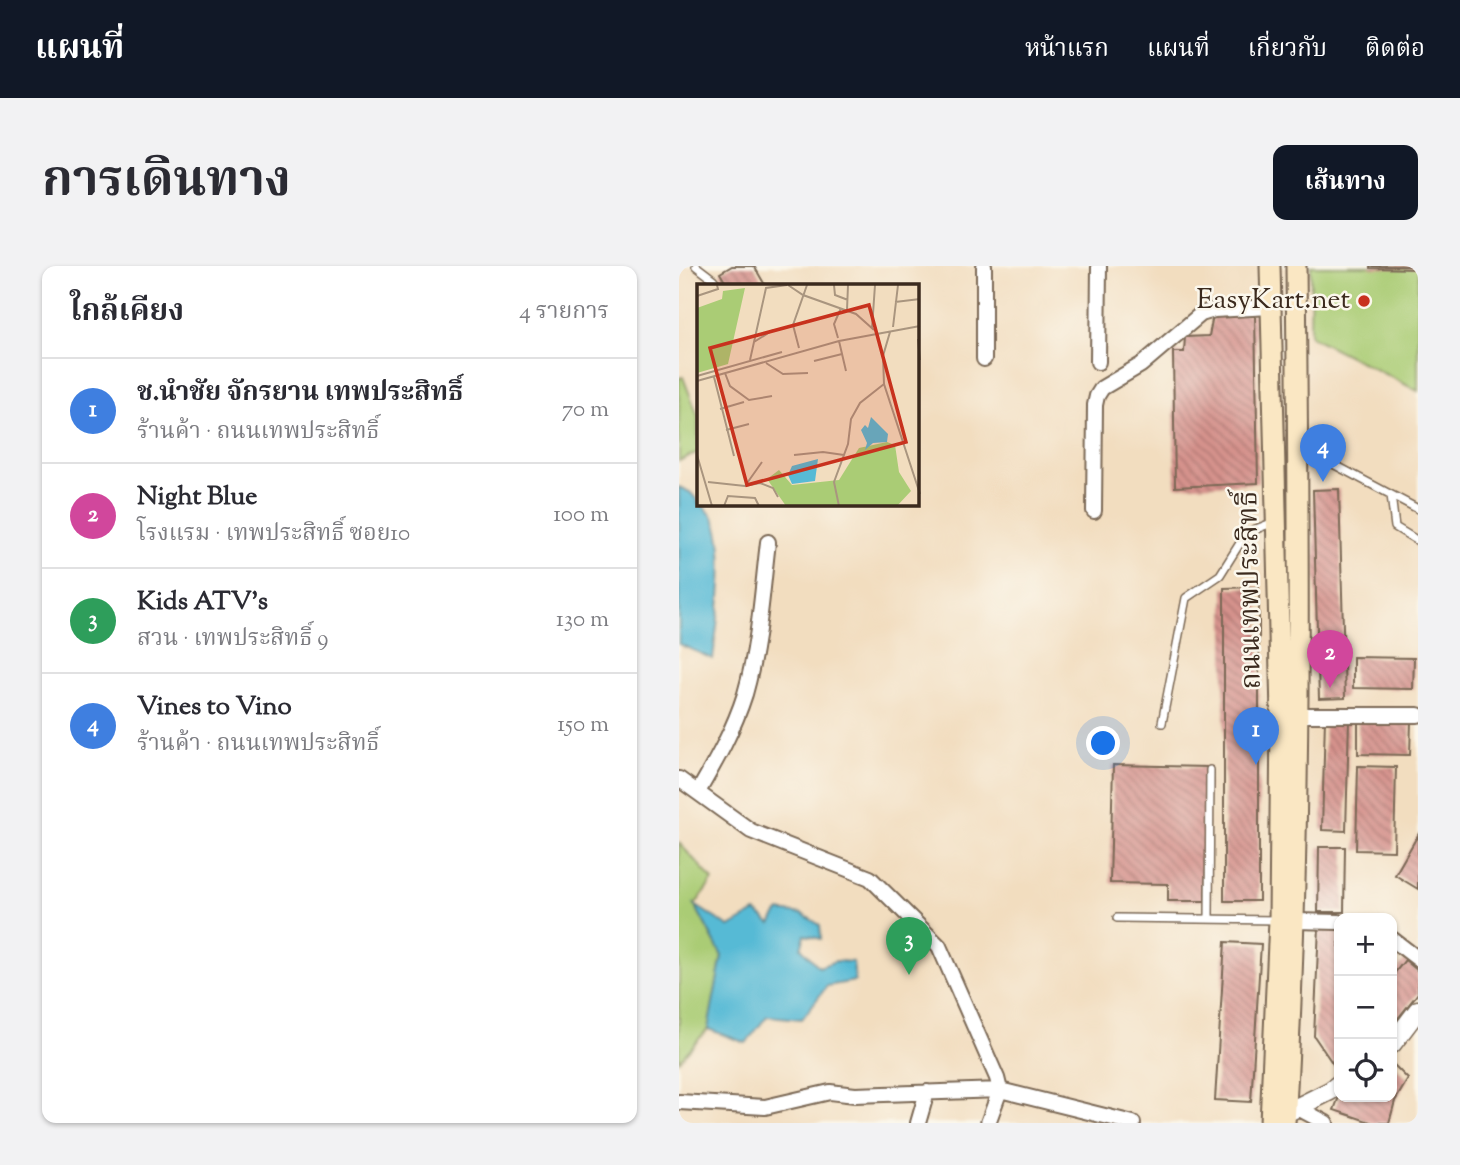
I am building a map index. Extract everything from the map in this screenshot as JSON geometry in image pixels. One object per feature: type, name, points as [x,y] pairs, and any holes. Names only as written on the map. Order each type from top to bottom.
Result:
[{"type":"main road","name":"ถนนเทพประสิทธิ์","points":[[1270,266],[1286,921]]},
{"type":"main road","name":"ถนนเทพประสิทธิ์","points":[[1282,1116],[1286,921],[1299,715],[1296,266]]},
{"type":"street","points":[[984,266],[984,359]]},
{"type":"street","points":[[1098,362],[1099,266]]},
{"type":"street","points":[[1094,511],[1095,405],[1102,388],[1142,365],[1201,314],[1214,310],[1271,307]]},
{"type":"street","points":[[698,792],[722,752],[745,693],[759,620],[768,542]]},
{"type":"street","points":[[1299,715],[1418,715]]},
{"type":"street","points":[[679,779],[751,831],[870,878],[939,946],[997,1078],[1000,1090],[988,1123]]},
{"type":"street","points":[[1286,921],[1334,922]]},
{"type":"street","points":[[1397,943],[1418,959]]},
{"type":"street","points":[[1396,1039],[1418,1010]]},
{"type":"street","points":[[1282,1116],[1334,1087]]},
{"type":"street","points":[[679,1102],[765,1107],[830,1092],[855,1095],[1000,1090],[1133,1123]]},
{"type":"street","points":[[918,1123],[927,1092]]},
{"type":"street","points":[[1282,1116],[1326,1123]]},
{"type":"lane","points":[[696,266],[717,284]]},
{"type":"lane","points":[[1297,445],[1418,509]]},
{"type":"lane","points":[[1391,495],[1395,527],[1418,541]]},
{"type":"lane","points":[[1162,723],[1186,598],[1220,575],[1251,531],[1278,521]]},
{"type":"lane","points":[[1209,919],[1210,770]]},
{"type":"lane","points":[[1117,918],[1286,921]]},
{"type":"green space","name":"EasyKart.net","points":[[1311,266],[1418,266],[1418,391],[1310,336]]},
{"type":"green space","points":[[683,377],[697,413],[697,452],[679,461],[679,378]]},
{"type":"green space","points":[[679,843],[713,880],[695,905],[722,956],[708,1029],[679,1061]]},
{"type":"water","points":[[679,487],[690,492],[697,500],[697,506],[703,506],[715,521],[722,570],[713,659],[679,644]]},
{"type":"water","points":[[695,905],[729,927],[756,912],[771,924],[779,911],[802,914],[820,925],[821,939],[805,935],[801,948],[819,967],[836,961],[853,962],[855,981],[827,986],[802,1019],[767,1016],[746,1043],[708,1029],[722,956]]},
{"type":"building","points":[[732,266],[754,266],[764,284],[726,284],[720,273]]},
{"type":"building","points":[[1418,266],[1418,269],[1370,268]]},
{"type":"building","points":[[1255,314],[1258,483],[1175,487],[1173,352],[1184,352],[1185,337],[1209,336],[1213,315]]},
{"type":"building","points":[[1339,489],[1345,698],[1319,699],[1313,490]]},
{"type":"building","points":[[1259,587],[1259,901],[1224,901],[1224,588]]},
{"type":"building","points":[[1353,657],[1414,658],[1413,689],[1353,688]]},
{"type":"building","points":[[1325,718],[1349,719],[1346,831],[1322,830]]},
{"type":"building","points":[[1358,720],[1411,721],[1410,755],[1358,754]]},
{"type":"building","points":[[1113,765],[1208,767],[1205,901],[1168,901],[1168,884],[1110,883]]},
{"type":"building","points":[[1358,766],[1396,767],[1394,851],[1356,850]]},
{"type":"building","points":[[1418,835],[1418,889],[1395,875]]},
{"type":"building","points":[[1319,847],[1345,847],[1344,912],[1318,912]]},
{"type":"building","points":[[1319,927],[1334,928],[1334,1066],[1314,1036]]},
{"type":"building","points":[[1225,942],[1261,944],[1251,1102],[1215,1100]]},
{"type":"building","points":[[1405,960],[1418,971],[1418,993],[1397,1020],[1397,976],[1397,970]]},
{"type":"building","points":[[1397,1068],[1408,1079],[1397,1098]]},
{"type":"building","points":[[1337,1102],[1395,1102],[1389,1123],[1373,1123],[1334,1110]]},
{"type":"place","name":"EasyKart.net","points":[[1364,301]]},
{"type":"place","name":"Vines to Vino","points":[[1323,482]]},
{"type":"place","name":"Night Blue","points":[[1330,688]]},
{"type":"place","name":"ช.นำชัย จักรยาน เทพประสิทธิ์","points":[[1256,765]]},
{"type":"place","name":"Kids ATV's","points":[[909,975]]}]
